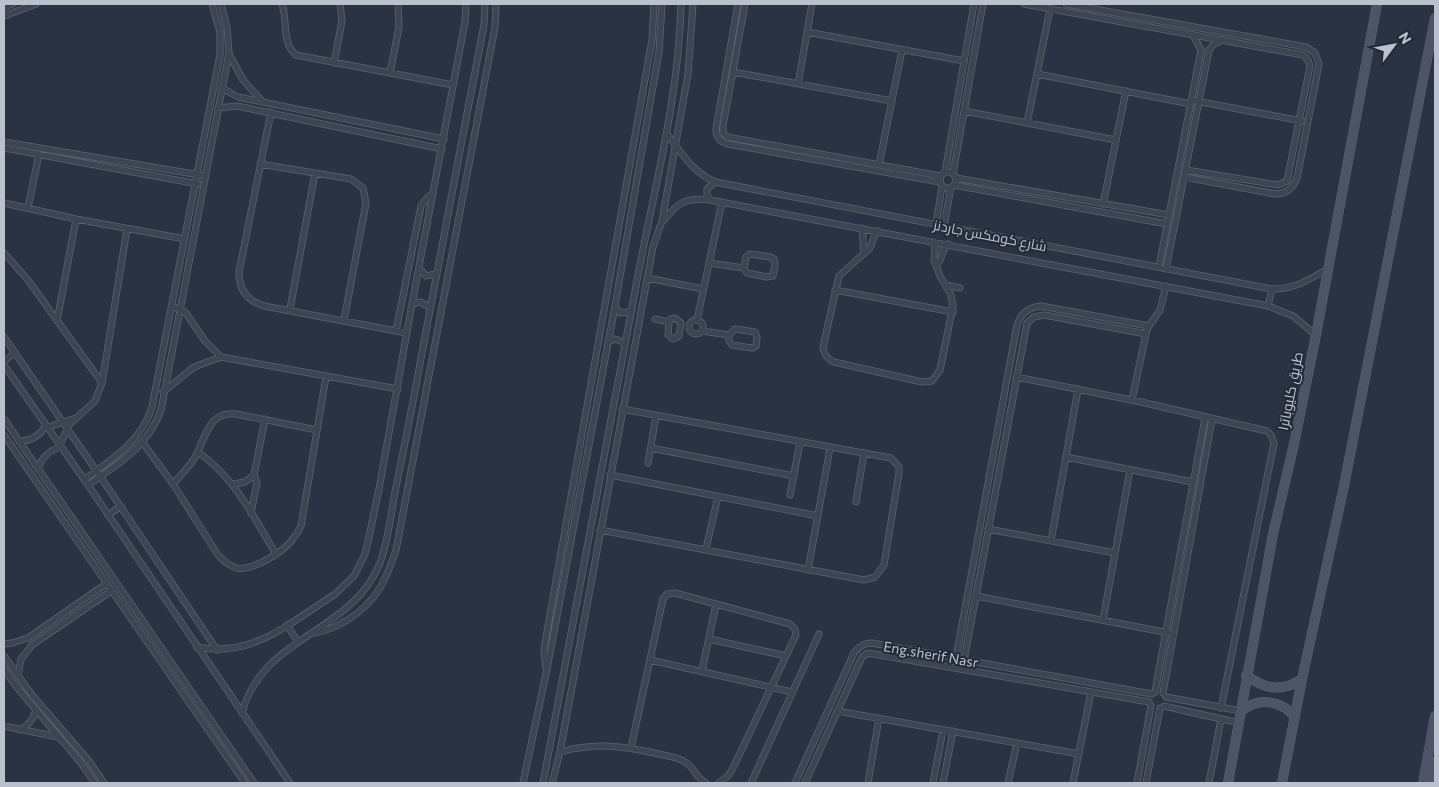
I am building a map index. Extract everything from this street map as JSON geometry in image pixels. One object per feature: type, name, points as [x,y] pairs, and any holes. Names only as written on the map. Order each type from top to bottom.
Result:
[{"type":"main road","name":"طريق كليوباترا","points":[[1228,783],[1246,675],[1273,534],[1291,460],[1316,335],[1377,4]]},
{"type":"main road","points":[[1282,783],[1302,678],[1346,476],[1435,18]]},
{"type":"main road","points":[[1246,675],[1266,686],[1278,689],[1293,684],[1302,678]]},
{"type":"main road","points":[[1241,711],[1254,704],[1269,702],[1284,707],[1295,718]]},
{"type":"main road","points":[[1422,783],[1435,716]]},
{"type":"main road","points":[[1431,783],[1435,762]]},
{"type":"street","points":[[4,7],[13,4]]},
{"type":"street","points":[[4,16],[36,4]]},
{"type":"street","points":[[99,473],[138,436],[150,415],[156,392],[220,55],[220,32],[212,4]]},
{"type":"street","points":[[282,4],[286,21],[287,42],[293,52],[300,56],[453,84]]},
{"type":"street","points":[[334,63],[342,21],[340,4]]},
{"type":"street","points":[[390,73],[399,27],[398,4]]},
{"type":"street","points":[[197,646],[217,650],[255,644],[266,639],[334,595],[354,576],[360,566],[370,533],[398,389],[432,194],[442,150],[465,22],[466,4]]},
{"type":"street","points":[[242,713],[248,694],[258,677],[270,663],[351,605],[368,586],[375,574],[384,547],[409,424],[484,25],[485,4]]},
{"type":"street","points":[[310,634],[335,627],[346,621],[370,602],[386,577],[396,550],[495,27],[496,4]]},
{"type":"street","points":[[547,669],[544,652],[545,643],[652,40],[654,4]]},
{"type":"street","points":[[523,783],[547,669],[646,134],[659,52],[662,4]]},
{"type":"street","points":[[543,783],[644,246],[667,134],[676,72],[681,4]]},
{"type":"street","points":[[552,783],[560,752],[653,247],[662,221],[676,145],[688,74],[693,4]]},
{"type":"street","points":[[738,4],[716,129],[717,137],[728,144],[942,179],[954,176],[1169,215]]},
{"type":"street","points":[[745,4],[723,126],[723,133],[727,137],[879,165],[942,179]]},
{"type":"street","points":[[798,84],[812,4]]},
{"type":"street","points":[[936,225],[942,179],[974,4]]},
{"type":"street","points":[[944,226],[983,4]]},
{"type":"street","points":[[1024,4],[1306,57],[1310,66],[1287,181],[1281,185],[1186,170]]},
{"type":"street","points":[[1066,4],[1309,48],[1316,53],[1318,64],[1297,178],[1287,192],[1274,194],[1184,177]]},
{"type":"street","points":[[86,482],[132,454],[143,443],[158,417],[181,309],[202,185],[229,53],[227,27],[222,5]]},
{"type":"street","points":[[1027,123],[1050,9]]},
{"type":"street","points":[[807,32],[964,61]]},
{"type":"street","points":[[1159,267],[1200,50],[1193,35]]},
{"type":"street","points":[[1166,269],[1209,50],[1214,44],[1222,40]]},
{"type":"street","points":[[879,165],[902,50]]},
{"type":"street","points":[[229,53],[243,80],[261,102]]},
{"type":"street","points":[[676,72],[688,74]]},
{"type":"street","points":[[733,72],[892,101]]},
{"type":"street","points":[[1037,74],[1308,122]]},
{"type":"street","points":[[222,88],[234,96],[444,139]]},
{"type":"street","points":[[1103,204],[1126,91]]},
{"type":"street","points":[[257,110],[261,102]]},
{"type":"street","points":[[218,108],[231,105],[271,112],[442,150]]},
{"type":"street","points":[[964,110],[1116,140]]},
{"type":"street","points":[[271,112],[239,272],[239,280],[244,294],[256,303],[407,333]]},
{"type":"street","points":[[410,143],[411,132]]},
{"type":"street","points":[[636,132],[646,134]]},
{"type":"street","name":"شارع كومكس جاردنز","points":[[667,134],[691,166],[702,176],[715,182],[1272,289],[1297,286],[1313,279],[1328,269]]},
{"type":"street","points":[[4,142],[204,176]]},
{"type":"street","points":[[4,148],[202,185]]},
{"type":"street","points":[[28,208],[38,154]]},
{"type":"street","points":[[260,164],[355,182],[362,188],[366,198],[344,320]]},
{"type":"street","points":[[290,309],[315,174]]},
{"type":"street","points":[[942,179],[946,188],[952,186],[1167,224]]},
{"type":"street","points":[[710,200],[707,195],[707,189],[715,182]]},
{"type":"street","points":[[396,331],[421,206],[426,198],[432,194]]},
{"type":"street","name":"شارع كومكس جاردنز","points":[[662,221],[676,206],[688,199],[722,202],[1268,306],[1293,316],[1316,335]]},
{"type":"street","points":[[697,320],[722,202]]},
{"type":"street","points":[[4,203],[76,219],[185,239]]},
{"type":"street","points":[[447,216],[458,218]]},
{"type":"street","points":[[57,321],[76,219]]},
{"type":"street","points":[[38,469],[46,454],[60,446],[67,429],[90,408],[102,383],[127,228]]},
{"type":"street","points":[[862,228],[864,252]]},
{"type":"street","points":[[878,231],[870,248],[864,252],[856,263],[842,272],[837,281],[823,347],[825,356],[834,362],[922,382],[932,381],[940,370],[953,312],[951,295],[940,276],[934,260],[934,242]]},
{"type":"street","points":[[937,265],[943,250],[948,244]]},
{"type":"street","points":[[644,246],[653,247]]},
{"type":"street","points":[[4,252],[28,280],[102,383]]},
{"type":"street","points":[[749,254],[770,257],[775,261],[774,274],[769,278],[749,274],[745,272],[744,268],[746,257],[749,254]]},
{"type":"street","points":[[709,263],[744,268]]},
{"type":"street","points":[[419,268],[426,276],[436,274]]},
{"type":"street","points":[[647,278],[703,289]]},
{"type":"street","points":[[946,285],[960,288]]},
{"type":"street","points":[[1132,400],[1146,334],[1160,310],[1166,286]]},
{"type":"street","points":[[1268,306],[1272,289]]},
{"type":"street","points":[[835,290],[953,312]]},
{"type":"street","points":[[412,304],[420,302],[430,307]]},
{"type":"street","points":[[615,306],[620,313],[629,312],[632,309]]},
{"type":"street","points":[[956,658],[1017,324],[1020,317],[1029,309],[1041,306],[1149,326]]},
{"type":"street","points":[[172,307],[181,309],[188,315],[205,341],[221,357]]},
{"type":"street","points":[[964,660],[1025,328],[1030,320],[1044,314],[1146,334]]},
{"type":"street","points":[[655,319],[669,322],[671,319],[678,320],[681,323],[677,338],[670,338],[668,335],[669,322]]},
{"type":"street","points":[[689,330],[690,324],[697,320]]},
{"type":"street","points":[[697,320],[702,324],[702,331]]},
{"type":"street","points":[[680,328],[697,334],[702,331],[729,336]]},
{"type":"street","points":[[735,329],[755,332],[758,341],[752,348],[732,345],[729,341],[729,336],[735,329]]},
{"type":"street","points":[[4,337],[99,473],[217,650]]},
{"type":"street","points":[[608,342],[620,340],[625,346]]},
{"type":"street","points":[[4,361],[15,353]]},
{"type":"street","points":[[156,392],[164,392],[194,367],[221,357],[398,389]]},
{"type":"street","points":[[4,365],[86,482],[290,783]]},
{"type":"street","points":[[143,443],[173,484],[218,555],[226,563],[236,568],[247,568],[258,564],[276,554],[295,538],[301,526],[326,376]]},
{"type":"street","points":[[1016,377],[1132,400],[1267,431],[1271,436],[1274,443],[1222,708]]},
{"type":"street","points":[[1051,541],[1078,389]]},
{"type":"street","points":[[600,530],[864,580],[875,577],[883,569],[899,473],[899,467],[891,458],[622,409]]},
{"type":"street","points":[[173,484],[193,461],[209,427],[220,415],[228,413],[317,430]]},
{"type":"street","points":[[648,463],[656,416]]},
{"type":"street","points":[[19,441],[31,440],[47,426],[78,417]]},
{"type":"street","points":[[1138,783],[1150,704],[1166,632],[1205,418]]},
{"type":"street","points":[[4,419],[238,767],[245,783]]},
{"type":"street","points":[[1146,783],[1162,707],[1166,701],[1164,695],[1212,419]]},
{"type":"street","points":[[251,513],[256,482],[254,475],[265,420]]},
{"type":"street","points":[[409,424],[420,427]]},
{"type":"street","points":[[4,435],[111,591],[238,767],[254,783]]},
{"type":"street","points":[[790,495],[800,442]]},
{"type":"street","points":[[651,448],[794,476]]},
{"type":"street","points":[[808,570],[830,448]]},
{"type":"street","points":[[198,452],[222,470],[233,484],[276,554]]},
{"type":"street","points":[[856,502],[864,454]]},
{"type":"street","points":[[1066,458],[1193,482]]},
{"type":"street","points":[[1103,620],[1130,470]]},
{"type":"street","points":[[1194,474],[1202,476]]},
{"type":"street","points":[[233,484],[245,482],[254,475]]},
{"type":"street","points":[[610,475],[818,516]]},
{"type":"street","points":[[706,549],[718,496]]},
{"type":"street","points":[[108,515],[121,506]]},
{"type":"street","points":[[988,529],[1115,553]]},
{"type":"street","points":[[4,644],[28,638],[106,584]]},
{"type":"street","points":[[18,676],[22,659],[32,645],[111,591]]},
{"type":"street","points":[[631,748],[666,595],[675,593],[792,626],[795,629],[796,635],[733,768],[728,776],[719,783]]},
{"type":"street","points":[[976,596],[1174,634]]},
{"type":"street","points":[[702,671],[716,604]]},
{"type":"street","points":[[287,625],[298,642]]},
{"type":"street","points":[[751,783],[819,634]]},
{"type":"street","points":[[28,638],[32,645]]},
{"type":"street","points":[[709,639],[786,656]]},
{"type":"street","name":"Eng.sherif Nasr","points":[[795,783],[854,653],[860,646],[872,643],[1153,693]]},
{"type":"street","points":[[805,783],[862,657],[868,653],[1092,692],[1150,704],[1156,708],[1162,707],[1202,714],[1239,723]]},
{"type":"street","points":[[4,656],[18,676],[89,761],[104,783]]},
{"type":"street","points":[[650,660],[792,692]]},
{"type":"street","points":[[4,669],[58,737],[82,763],[96,783]]},
{"type":"street","points":[[1029,681],[1030,672]]},
{"type":"street","points":[[1073,783],[1092,692]]},
{"type":"street","points":[[1153,693],[1203,705],[1241,711]]},
{"type":"street","points":[[1202,714],[1203,705]]},
{"type":"street","points":[[20,730],[34,718],[36,710]]},
{"type":"street","points":[[837,711],[1079,754]]},
{"type":"street","points":[[868,783],[879,718]]},
{"type":"street","points":[[1209,783],[1221,719]]},
{"type":"street","points":[[4,726],[58,737]]},
{"type":"street","points":[[933,783],[943,730]]},
{"type":"street","points":[[942,783],[953,732]]},
{"type":"street","points":[[1008,783],[1017,743]]},
{"type":"street","points":[[560,752],[591,746],[631,748],[682,760],[691,766],[699,778],[706,783]]},
{"type":"street","points":[[807,758],[815,761]]}]
